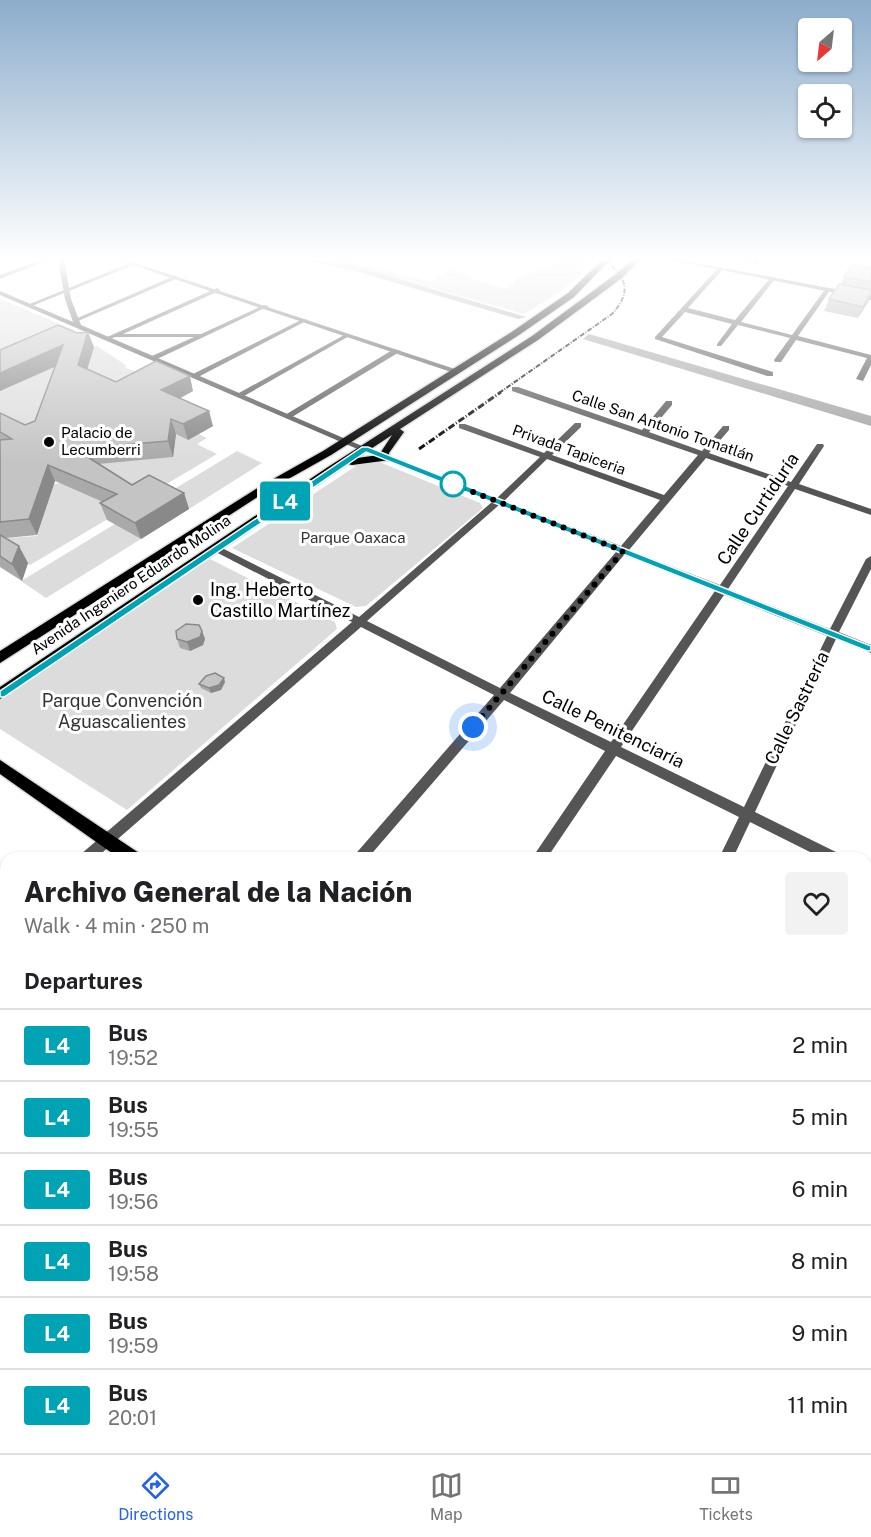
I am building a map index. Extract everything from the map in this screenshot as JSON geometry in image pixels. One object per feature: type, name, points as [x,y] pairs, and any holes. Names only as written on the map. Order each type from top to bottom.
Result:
[{"type":"main road","name":"Avenida Ingeniero Eduardo Molina","points":[[0,658],[254,494],[347,441],[525,327]]},
{"type":"main road","name":"Avenida Ingeniero Eduardo Molina","points":[[0,694],[332,469],[551,327]]},
{"type":"main road","points":[[332,469],[362,459],[386,458],[384,453],[386,449],[406,423]]},
{"type":"main road","points":[[2,771],[124,852]]},
{"type":"street","points":[[85,327],[386,458],[871,649]]},
{"type":"street","points":[[108,338],[133,327]]},
{"type":"street","points":[[155,358],[222,327]]},
{"type":"street","points":[[195,375],[291,327]]},
{"type":"street","points":[[324,327],[457,371]]},
{"type":"street","points":[[665,327],[657,338],[660,341],[770,374]]},
{"type":"street","points":[[718,345],[735,327]]},
{"type":"street","points":[[753,327],[871,357],[860,379]]},
{"type":"street","points":[[778,360],[802,327]]},
{"type":"street","points":[[108,338],[204,335]]},
{"type":"street","points":[[241,394],[348,335]]},
{"type":"street","points":[[289,414],[397,351]]},
{"type":"street","name":"Calle San Antonio Tomatlán","points":[[515,389],[871,512]]},
{"type":"street","points":[[643,434],[669,403]]},
{"type":"street","points":[[93,852],[498,502],[578,425]]},
{"type":"street","name":"Privada Tapiceria","points":[[462,426],[666,499]]},
{"type":"street","points":[[364,852],[502,694],[726,428]]},
{"type":"street","name":"Calle Curtiduría","points":[[543,852],[820,446]]},
{"type":"street","name":"Calle Penitenciaría","points":[[215,548],[502,694],[823,852]]},
{"type":"street","name":"Calle Sastrería","points":[[729,852],[871,559]]},
{"type":"green space","points":[[0,327],[66,327],[74,330],[0,361]]},
{"type":"green space","points":[[97,346],[127,366],[124,367],[136,372],[67,436],[94,347]]},
{"type":"green space","points":[[68,349],[41,438],[0,425],[0,391],[56,366]]},
{"type":"green space","points":[[177,424],[207,438],[197,444],[217,454],[138,501],[90,464],[172,457]]},
{"type":"green space","points":[[237,451],[262,463],[189,509],[163,496]]},
{"type":"green space","name":"Parque Oaxaca","points":[[377,461],[480,503],[483,508],[366,606],[356,607],[232,548],[356,466]]},
{"type":"green space","points":[[60,483],[123,510],[30,565],[5,549],[8,538],[37,536],[54,484]]},
{"type":"green space","points":[[115,524],[141,539],[46,598],[21,581]]},
{"type":"green space","name":"Parque Convención Aguascalientes","points":[[210,559],[335,622],[337,629],[127,810],[0,729],[0,700]]},
{"type":"shaded area","points":[[589,334],[871,416],[871,426],[583,339]]},
{"type":"building","points":[[54,327],[62,327],[77,333],[88,332],[78,365],[116,382],[156,361],[190,376],[161,390],[209,411],[183,424],[171,419],[168,441],[75,449],[132,485],[149,475],[184,493],[135,523],[100,503],[117,494],[48,465],[29,519],[0,522],[0,440],[12,439],[0,432],[0,413],[25,425],[35,421],[63,345],[0,373],[0,350]]},
{"type":"building","points":[[0,535],[19,546],[12,564],[0,556]]},
{"type":"building","points":[[186,624],[199,625],[202,631],[200,637],[187,642],[177,639],[176,631]]},
{"type":"building","points":[[215,673],[224,678],[219,685],[209,688],[199,684],[206,676]]},
{"type":"railway","points":[[499,393],[594,327]]},
{"type":"railway","points":[[419,449],[501,392]]},
{"type":"bus line","name":"L4","points":[[0,694],[365,449],[871,649]]},
{"type":"place","name":"Palacio de Lecumberri","points":[[49,442]]},
{"type":"place","name":"Ing. Heberto Castillo Martínez","points":[[198,600]]},
{"type":"route","points":[[453,484],[623,551],[473,727]]}]
